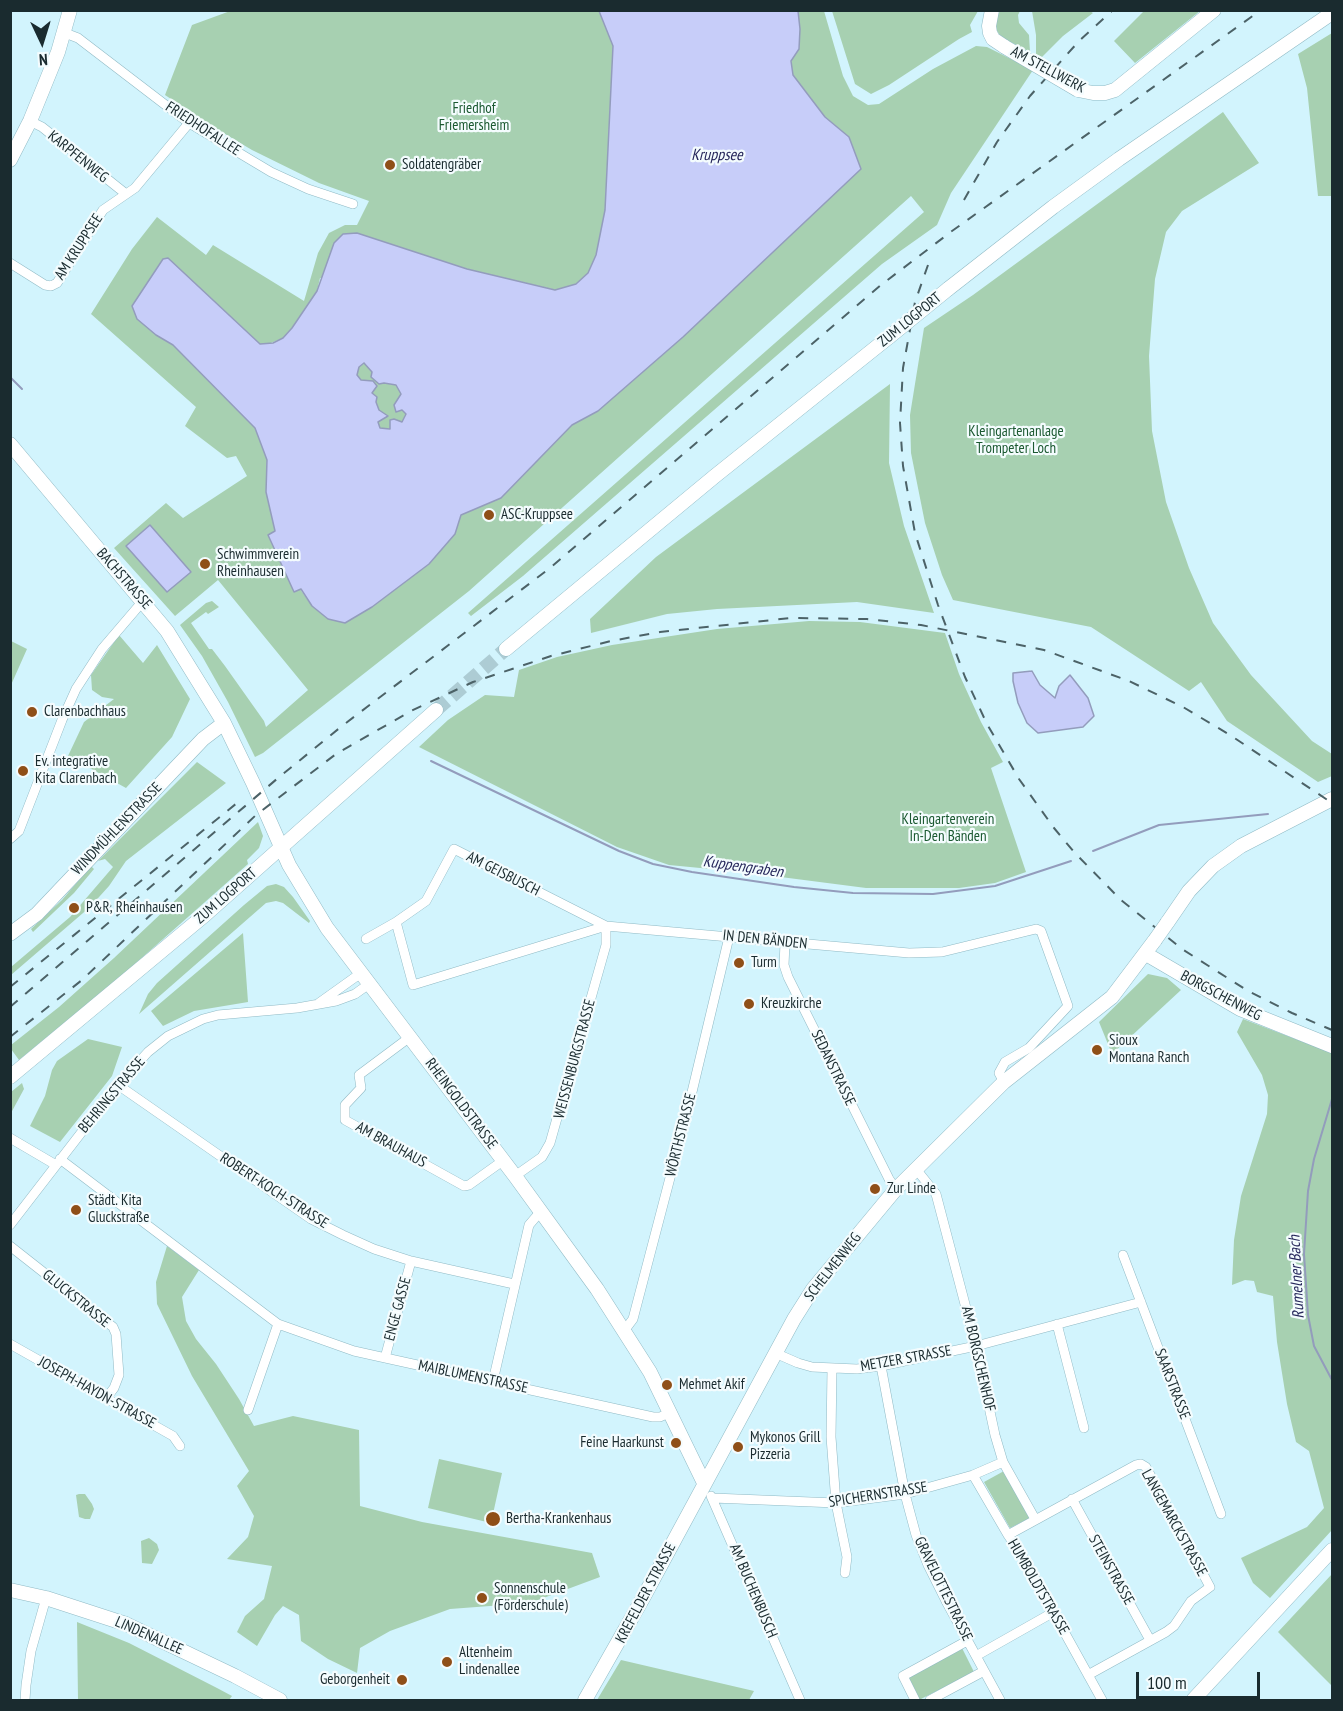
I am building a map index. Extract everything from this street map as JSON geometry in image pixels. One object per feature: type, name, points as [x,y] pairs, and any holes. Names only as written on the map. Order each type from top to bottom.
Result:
[{"type":"street","points":[[10,160],[30,121],[65,33],[70,10]]},
{"type":"street","name":"AM STELLWERK","points":[[992,10],[989,26],[993,39],[1078,90],[1099,93],[1115,90],[1214,10]]},
{"type":"street","name":"ZUM LOGPORT","points":[[506,649],[715,476],[1053,207],[1332,13]]},
{"type":"street","name":"FRIEDHOFALLEE","points":[[65,33],[78,38],[189,123],[271,172],[308,189],[353,204]]},
{"type":"street","name":"KARPFENWEG","points":[[30,121],[42,127],[126,194]]},
{"type":"street","name":"AM KRUPPSEE","points":[[10,263],[45,285],[51,286],[57,283],[103,210],[135,188],[189,123]]},
{"type":"street","name":"BACHSTRASSE","points":[[10,444],[167,631],[224,723]]},
{"type":"street","points":[[10,839],[20,831],[76,689],[102,649],[143,601]]},
{"type":"street","name":"ZUM LOGPORT","points":[[10,1077],[206,914],[436,710]]},
{"type":"street","name":"RHEINGOLDSTRASSE","points":[[224,723],[281,848],[327,928],[504,1160],[597,1288],[650,1372],[704,1483]]},
{"type":"street","name":"WINDMÜHLENSTRASSE","points":[[10,934],[37,914],[203,739],[224,723]]},
{"type":"street","name":"SCHELMENWEG","points":[[704,1483],[794,1319],[813,1289],[896,1189],[1004,1082],[1112,997],[1146,954],[1189,891],[1213,866],[1241,846],[1332,800]]},
{"type":"street","name":"AM GEISBUSCH","points":[[366,939],[426,901],[454,849],[606,926]]},
{"type":"street","name":"IN DEN BÄNDEN","points":[[396,922],[413,985],[606,926],[909,953],[942,952],[1036,929],[1041,931],[1068,1006]]},
{"type":"street","name":"WEISSENBURGSTRASSE","points":[[515,1176],[542,1157],[554,1134],[606,945],[606,926]]},
{"type":"street","name":"WÖRTHSTRASSE","points":[[624,1331],[633,1319],[687,1113],[729,937]]},
{"type":"street","name":"SEDANSTRASSE","points":[[785,943],[784,965],[788,977],[896,1189]]},
{"type":"street","name":"BORGSCHENWEG","points":[[1146,954],[1240,1009],[1332,1046]]},
{"type":"street","name":"BEHRINGSTRASSE","points":[[10,1225],[118,1085],[148,1052],[168,1036],[203,1019],[336,1001],[355,994],[365,979]]},
{"type":"street","name":"SCHELMENWEG","points":[[1004,1082],[999,1073],[1005,1062],[1029,1048],[1068,1006]]},
{"type":"street","name":"AM BRAUHAUS","points":[[410,1037],[359,1075],[361,1088],[345,1105],[345,1120],[464,1186],[470,1185],[504,1160]]},
{"type":"street","name":"ROBERT-KOCH-STRASSE","points":[[118,1085],[311,1219],[374,1249],[514,1284]]},
{"type":"street","name":"MAIBLUMENSTRASSE","points":[[10,1138],[58,1162],[278,1324],[354,1351],[652,1417],[660,1417],[669,1413]]},
{"type":"street","name":"AM BORGSCHENHOF","points":[[916,1169],[936,1194],[976,1346],[1003,1462],[1035,1519]]},
{"type":"street","points":[[493,1381],[529,1225],[542,1211]]},
{"type":"street","name":"GLUCKSTRASSE","points":[[10,1246],[113,1327],[116,1334],[119,1375],[114,1388],[107,1397]]},
{"type":"street","name":"SAARSTRASSE","points":[[1123,1255],[1221,1514]]},
{"type":"street","name":"ENGE GASSE","points":[[385,1358],[411,1260]]},
{"type":"street","name":"METZER STRASSE","points":[[775,1353],[798,1363],[832,1368],[857,1369],[881,1366],[976,1346],[1141,1302]]},
{"type":"street","points":[[248,1410],[278,1324]]},
{"type":"street","points":[[1057,1324],[1084,1428]]},
{"type":"street","name":"JOSEPH-HAYDN-STRASSE","points":[[10,1344],[173,1436],[180,1446]]},
{"type":"street","name":"GRAVELOTTESTRASSE","points":[[881,1366],[904,1494],[916,1535],[928,1565],[1000,1701]]},
{"type":"street","points":[[832,1368],[831,1437],[836,1503],[847,1557],[845,1573]]},
{"type":"street","name":"SPICHERNSTRASSE","points":[[713,1498],[836,1503],[904,1494],[973,1474],[1003,1462]]},
{"type":"street","name":"LANGEMARCKSTRASSE","points":[[1072,1499],[1136,1465],[1142,1464],[1146,1467],[1210,1587],[1191,1600],[1174,1626],[1150,1640]]},
{"type":"street","name":"HUMBOLDTSTRASSE","points":[[973,1474],[1021,1554],[1102,1701]]},
{"type":"street","name":"AM BUCHENBUSCH","points":[[704,1483],[713,1498],[800,1701]]},
{"type":"street","name":"KREFELDER STRASSE","points":[[585,1701],[704,1483]]},
{"type":"street","points":[[1008,1535],[1072,1499]]},
{"type":"street","name":"STEINSTRASSE","points":[[1072,1499],[1150,1640]]},
{"type":"street","points":[[1193,1701],[1332,1550]]},
{"type":"street","name":"LINDENALLEE","points":[[10,1590],[46,1598],[126,1624],[235,1676],[280,1701]]},
{"type":"street","points":[[26,1701],[31,1650],[46,1598]]},
{"type":"street","points":[[976,1656],[1052,1613]]},
{"type":"street","points":[[1088,1675],[1150,1640]]},
{"type":"street","points":[[915,1701],[903,1676],[968,1641]]},
{"type":"street","points":[[930,1701],[984,1671]]},
{"type":"green space","name":"Friedhof Friemersheim","points":[[233,10],[599,11],[613,46],[605,210],[596,255],[588,273],[576,284],[556,290],[467,269],[320,278],[317,291],[292,328],[283,338],[266,345],[260,344],[168,259],[156,335],[173,345],[255,428],[267,460],[266,492],[275,531],[268,535],[294,592],[300,589],[312,606],[328,619],[345,623],[372,607],[429,564],[455,534],[461,515],[501,498],[572,425],[598,411],[683,337],[860,169],[849,137],[825,117],[793,75],[791,61],[799,49],[798,11],[824,11],[843,76],[853,96],[868,105],[879,104],[933,69],[976,46],[987,47],[1033,70],[951,193],[937,225],[882,264],[523,576],[471,616],[468,613],[924,212],[911,196],[469,591],[255,757],[202,656],[180,625],[206,603],[212,601],[219,607],[208,614],[206,612],[191,623],[209,649],[212,649],[225,666],[266,727],[308,690],[218,580],[175,616],[114,548],[166,503],[183,518],[247,476],[236,456],[227,458],[185,426],[196,407],[91,314],[132,249],[157,217],[206,255],[213,245],[304,301],[318,253],[329,233],[345,225],[357,225],[369,201],[319,183],[252,150],[165,95],[192,25]]},
{"type":"green space","points":[[832,10],[978,11],[970,25],[972,32],[871,94],[855,84]]},
{"type":"green space","points":[[1088,10],[1093,13],[1063,36],[1042,57],[1036,54],[1032,11]]},
{"type":"green space","points":[[1000,11],[1020,11],[1019,23],[1029,35],[1030,52],[1001,37],[995,28],[996,18]]},
{"type":"green space","points":[[1144,11],[1200,11],[1135,63],[1114,41]]},
{"type":"green space","points":[[1332,33],[1332,196],[1318,196],[1307,88],[1298,54]]},
{"type":"green space","name":"Kleingartenanlage Trompeter Loch","points":[[1223,112],[1259,163],[1182,211],[1166,232],[1155,279],[1149,356],[1152,431],[1166,502],[1189,568],[1213,623],[1251,675],[1312,741],[1332,754],[1332,776],[1318,782],[1227,721],[1201,682],[1189,691],[1091,627],[953,600],[925,523],[911,453],[910,415],[924,328],[973,295]]},
{"type":"green space","points":[[365,363],[384,383],[396,385],[402,395],[402,410],[406,413],[402,422],[391,420],[390,429],[380,428],[379,410],[372,393],[373,381],[361,380],[357,375],[359,367]]},
{"type":"green space","points":[[890,384],[889,463],[904,526],[934,613],[857,602],[717,609],[667,614],[591,633],[590,619],[656,557]]},
{"type":"green space","name":"Kleingartenverein In-Den Bänden","points":[[809,621],[860,622],[945,633],[959,674],[1003,762],[991,768],[1026,872],[995,883],[959,888],[866,888],[669,865],[617,847],[419,747],[448,720],[485,695],[514,697],[519,670],[557,657],[612,645],[717,629]]},
{"type":"green space","points":[[119,635],[143,663],[157,645],[190,699],[172,737],[126,788],[68,756],[84,722],[114,699],[102,697],[92,690],[91,675]]},
{"type":"green space","points":[[11,641],[27,649],[11,685]]},
{"type":"green space","points":[[197,762],[226,783],[126,861],[109,886],[90,907],[11,975],[11,967],[70,917],[113,867],[105,859],[98,861]]},
{"type":"green space","points":[[258,822],[263,836],[259,848],[247,860],[248,864],[119,978],[19,1060],[11,1049],[11,1045],[59,1007],[114,958]]},
{"type":"green space","points":[[91,866],[94,869],[74,893],[33,932],[31,929],[62,900]]},
{"type":"green space","points":[[276,884],[284,887],[293,897],[310,921],[309,923],[283,903],[276,901],[266,903],[139,1014],[148,994],[157,983],[244,905],[267,886]]},
{"type":"green space","points":[[243,933],[248,1002],[194,1011],[163,1026],[151,1011]]},
{"type":"green space","points":[[1148,974],[1167,978],[1181,990],[1112,1054],[1099,1022]]},
{"type":"green space","points":[[1243,1019],[1332,1053],[1332,1530],[1270,1598],[1253,1583],[1241,1558],[1307,1527],[1324,1508],[1309,1451],[1296,1442],[1277,1342],[1273,1296],[1257,1292],[1254,1281],[1245,1280],[1232,1285],[1234,1240],[1241,1196],[1267,1114],[1268,1095],[1262,1075],[1237,1032]]},
{"type":"green space","points":[[88,1039],[122,1047],[112,1076],[60,1142],[30,1126],[45,1096],[52,1070],[57,1061]]},
{"type":"green space","points":[[22,1083],[24,1089],[11,1113],[11,1092]]},
{"type":"green space","points":[[167,1246],[199,1270],[182,1297],[186,1321],[196,1339],[239,1399],[254,1426],[293,1416],[359,1430],[360,1506],[422,1522],[592,1553],[600,1577],[530,1603],[450,1609],[390,1631],[360,1648],[357,1673],[328,1659],[301,1641],[299,1615],[283,1606],[275,1615],[257,1646],[237,1632],[245,1616],[264,1599],[272,1566],[227,1559],[248,1537],[254,1516],[237,1486],[249,1471],[192,1376],[157,1304],[156,1282]]},
{"type":"green space","points":[[439,1459],[502,1473],[491,1523],[428,1508]]},
{"type":"green space","points":[[1004,1471],[1030,1518],[1010,1528],[984,1482]]},
{"type":"green space","points":[[85,1494],[92,1504],[94,1509],[90,1519],[79,1517],[76,1495]]},
{"type":"green space","points":[[149,1538],[157,1544],[159,1550],[152,1564],[142,1563],[141,1541]]},
{"type":"green space","points":[[1332,1574],[1332,1686],[1278,1632]]},
{"type":"green space","points":[[77,1622],[129,1643],[232,1696],[229,1700],[78,1700]]},
{"type":"green space","points":[[962,1648],[974,1672],[919,1700],[907,1677]]},
{"type":"green space","points":[[621,1660],[754,1691],[749,1700],[597,1700]]},
{"type":"water","name":"Kruppsee","points":[[599,11],[798,11],[799,49],[791,61],[793,75],[825,117],[849,137],[861,169],[683,337],[598,411],[572,425],[501,498],[461,515],[455,534],[429,564],[372,607],[345,623],[328,619],[312,606],[301,589],[294,592],[268,535],[275,531],[266,492],[267,460],[255,428],[173,345],[156,335],[137,319],[132,306],[163,259],[168,258],[260,344],[273,343],[283,338],[292,328],[317,291],[334,243],[343,234],[357,233],[467,269],[555,290],[576,284],[588,273],[596,255],[605,210],[613,46]],"holes":[[[364,363],[372,372],[371,377],[379,384],[396,385],[401,394],[394,405],[396,412],[402,410],[406,414],[402,422],[390,420],[390,429],[380,428],[378,422],[388,416],[379,410],[377,397],[372,393],[377,386],[373,381],[361,380],[357,375],[359,367]]]},
{"type":"water","points":[[150,525],[191,572],[167,592],[126,546]]},
{"type":"water","points":[[1032,671],[1040,685],[1055,698],[1059,686],[1070,675],[1088,698],[1094,716],[1083,727],[1038,733],[1027,723],[1018,703],[1013,681],[1013,673]]},
{"type":"waterway","name":"Kuppengraben","points":[[10,377],[22,389]]},
{"type":"waterway","name":"Kuppengraben","points":[[431,761],[619,851],[653,864],[692,872],[853,893],[933,894],[995,886],[1071,861]]},
{"type":"waterway","name":"Kuppengraben","points":[[1093,851],[1159,825],[1268,814]]},
{"type":"waterway","name":"Rumelner Bach","points":[[1332,1099],[1314,1159],[1308,1191],[1304,1254],[1308,1315],[1314,1346],[1332,1380]]},
{"type":"tunnel","points":[[436,710],[506,649]]},
{"type":"railway","points":[[964,200],[997,142],[1030,96],[1079,41],[1113,10]]},
{"type":"railway","points":[[10,1007],[278,778],[342,726],[550,568],[881,285],[952,231],[1261,10]]},
{"type":"railway","points":[[928,265],[915,302],[903,368],[900,423],[903,466],[915,533],[938,605],[965,677],[987,724],[1019,779],[1054,828],[1121,900],[1182,949],[1248,991],[1332,1030]]},
{"type":"railway","points":[[10,1037],[82,980],[256,815],[336,754],[411,711],[473,682],[551,656],[660,632],[791,618],[867,619],[921,625],[1044,650],[1129,681],[1183,707],[1230,735],[1332,803]]},
{"type":"railway","points":[[10,987],[237,803]]},
{"type":"place","name":"Soldatengräber","points":[[390,165]]},
{"type":"place","name":"ASC-Kruppsee","points":[[489,515]]},
{"type":"place","name":"Schwimmverein Rheinhausen","points":[[205,564]]},
{"type":"place","name":"Clarenbachhaus","points":[[32,712]]},
{"type":"place","name":"Ev. integrative Kita Clarenbach","points":[[23,771]]},
{"type":"place","name":"P&R, Rheinhausen","points":[[74,908]]},
{"type":"place","name":"Turm","points":[[739,963]]},
{"type":"place","name":"Kreuzkirche","points":[[749,1004]]},
{"type":"place","name":"Sioux Montana Ranch","points":[[1097,1050]]},
{"type":"place","name":"Zur Linde","points":[[875,1189]]},
{"type":"place","name":"Städt. Kita Gluckstraße","points":[[76,1210]]},
{"type":"place","name":"Mehmet Akif","points":[[667,1385]]},
{"type":"place","name":"Feine Haarkunst","points":[[676,1443]]},
{"type":"place","name":"Mykonos Grill Pizzeria","points":[[738,1447]]},
{"type":"place","name":"Bertha-Krankenhaus","points":[[493,1519]]},
{"type":"place","name":"Sonnenschule (Förderschule)","points":[[482,1598]]},
{"type":"place","name":"Altenheim Lindenallee","points":[[447,1662]]},
{"type":"place","name":"Geborgenheit","points":[[402,1680]]}]
